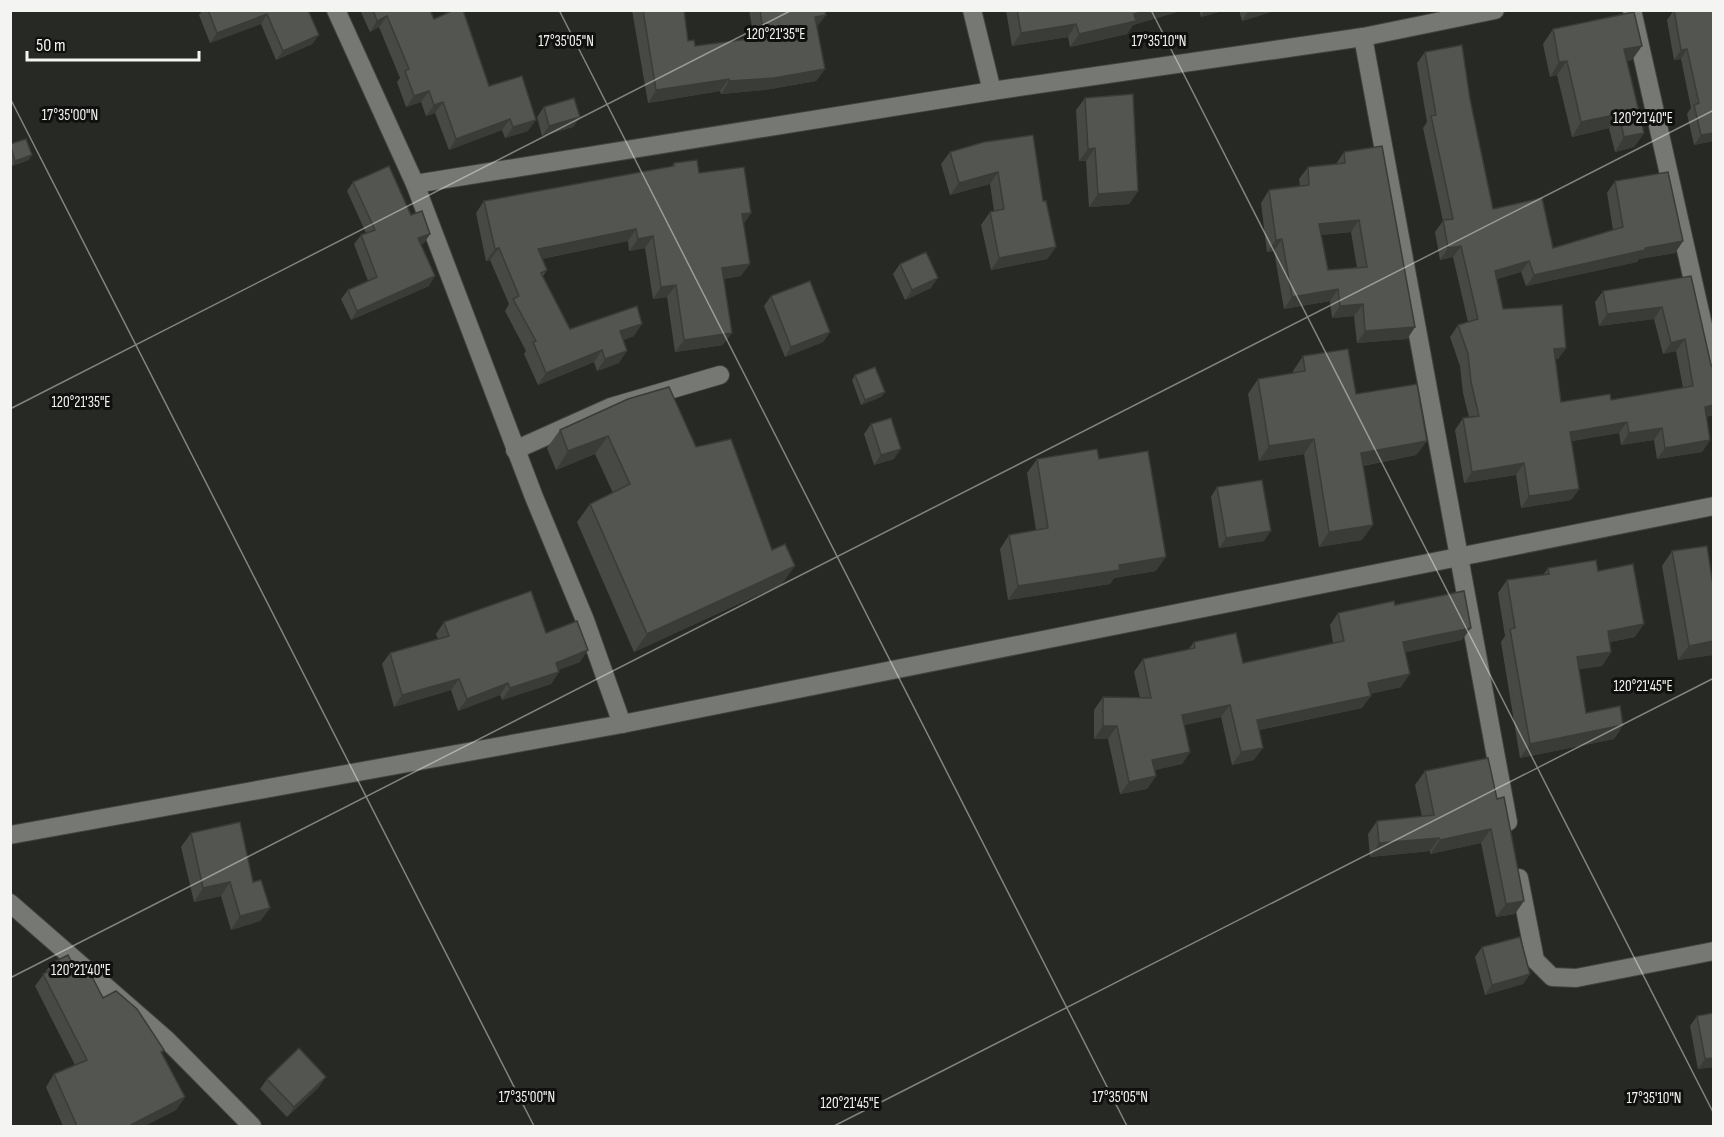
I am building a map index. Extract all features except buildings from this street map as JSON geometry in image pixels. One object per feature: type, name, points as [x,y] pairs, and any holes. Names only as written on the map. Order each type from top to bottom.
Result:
[{"type":"street","points":[[336,10],[415,184],[515,450],[585,620],[622,724]]},
{"type":"street","points":[[972,10],[992,91]]},
{"type":"street","points":[[415,184],[992,91],[1363,37],[1495,10]]},
{"type":"street","points":[[1632,10],[1713,374]]},
{"type":"street","points":[[1363,37],[1511,836]]},
{"type":"street","points":[[515,450],[611,407],[720,375]]},
{"type":"street","points":[[10,835],[622,724],[1458,559],[1713,506]]},
{"type":"street","points":[[1515,858],[1535,960],[1552,977],[1576,978],[1713,951]]},
{"type":"street","points":[[10,903],[167,1040],[252,1126]]}]
